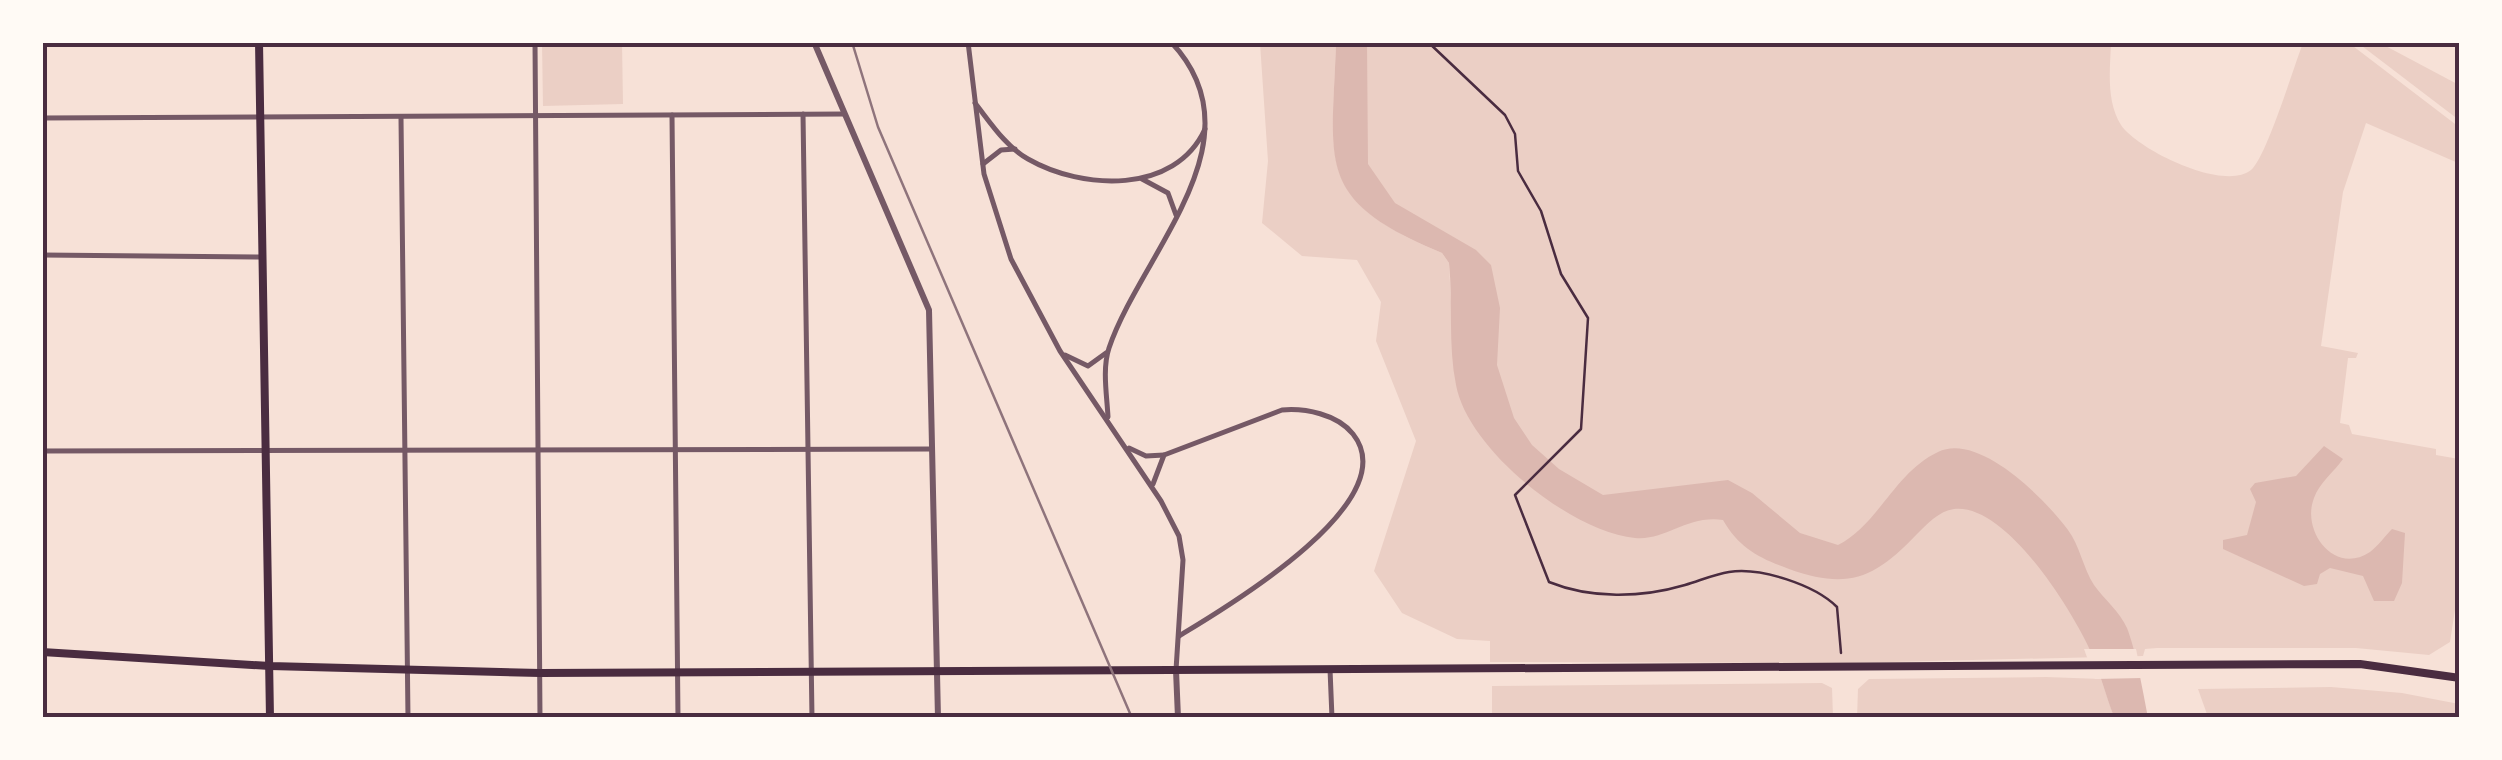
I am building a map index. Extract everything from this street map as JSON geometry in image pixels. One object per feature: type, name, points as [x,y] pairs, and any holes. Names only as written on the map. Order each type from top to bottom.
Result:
[{"type":"main road","points":[[259,42],[270,718]]},
{"type":"main road","points":[[42,652],[270,666],[540,673],[2360,664],[2458,678]]},
{"type":"street","points":[[535,42],[540,718]]},
{"type":"street","points":[[814,42],[930,310],[938,718]]},
{"type":"street","points":[[968,42],[982,165],[1011,259],[1060,351],[1109,419],[1179,536],[1183,560],[1176,670],[1178,718]]},
{"type":"street","points":[[1060,351],[1088,366],[1108,350],[1199,167],[1206,126],[1196,77],[1171,42]]},
{"type":"street","points":[[975,103],[1015,148],[1052,170],[1079,177],[1139,178],[1168,170],[1186,157],[1206,126]]},
{"type":"street","points":[[803,114],[812,718]]},
{"type":"street","points":[[42,118],[261,120],[845,114]]},
{"type":"street","points":[[672,116],[678,718]]},
{"type":"street","points":[[401,118],[408,718]]},
{"type":"street","points":[[982,165],[994,153],[1015,148]]},
{"type":"street","points":[[1139,178],[1168,193],[1176,216]]},
{"type":"street","points":[[42,254],[263,257]]},
{"type":"street","points":[[1108,350],[1109,419]]},
{"type":"street","points":[[1127,447],[1146,456],[1164,455],[1268,414],[1301,409],[1348,429],[1356,437],[1360,458],[1348,499],[1297,560],[1180,636]]},
{"type":"street","points":[[42,451],[932,449]]},
{"type":"street","points":[[1152,487],[1164,455]]},
{"type":"street","points":[[2458,678],[2460,662]]},
{"type":"street","points":[[1330,669],[1332,718]]},
{"type":"path","points":[[1428,42],[1505,115],[1515,134],[1518,171],[1541,211],[1561,274],[1588,318],[1581,429],[1521,487],[1516,500],[1549,582],[1572,591],[1637,594],[1730,572],[1772,577],[1825,595],[1837,606],[1841,653]]},
{"type":"shaded area","points":[[542,43],[622,43],[623,104],[543,106]]},
{"type":"shaded area","points":[[1260,43],[1336,43],[1333,120],[1340,174],[1352,195],[1371,215],[1442,253],[1449,263],[1452,322],[1470,265],[1358,191],[1350,43],[2111,43],[2111,96],[2121,125],[2162,156],[2222,176],[2251,170],[2257,162],[2303,43],[2349,43],[2459,127],[2458,163],[2366,123],[2343,192],[2321,346],[2358,353],[2356,358],[2348,358],[2340,423],[2349,425],[2352,434],[2436,449],[2436,455],[2459,459],[2460,577],[2450,642],[2429,655],[2356,648],[2157,648],[2145,649],[2143,656],[1848,663],[1490,662],[1490,641],[1457,639],[1402,613],[1374,571],[1416,441],[1376,341],[1381,302],[1357,260],[1302,256],[1262,223],[1268,161]]},
{"type":"shaded area","points":[[1336,43],[1367,43],[1368,164],[1395,203],[1476,250],[1491,265],[1500,308],[1497,365],[1514,418],[1532,445],[1559,469],[1603,495],[1728,480],[1752,493],[1800,533],[1838,545],[1864,525],[1923,461],[1954,448],[1972,451],[2028,486],[2068,530],[2094,585],[2127,628],[2148,717],[2114,717],[2091,652],[2053,587],[2015,541],[1995,523],[1974,512],[1943,512],[1873,570],[1844,579],[1828,579],[1759,556],[1736,538],[1723,520],[1698,521],[1657,536],[1635,538],[1582,521],[1526,484],[1480,435],[1456,385],[1449,263],[1442,253],[1371,215],[1351,196],[1340,174],[1333,120]]},
{"type":"shaded area","points":[[2358,43],[2380,43],[2459,85],[2459,120]]},
{"type":"shaded area","points":[[2324,446],[2343,459],[2314,498],[2312,524],[2317,536],[2333,554],[2357,558],[2370,552],[2392,529],[2405,533],[2402,583],[2394,601],[2374,601],[2363,576],[2330,568],[2320,574],[2317,584],[2304,586],[2223,549],[2223,540],[2247,535],[2256,502],[2250,489],[2255,483],[2296,476]]},
{"type":"shaded area","points":[[1869,679],[2101,679],[2114,717],[1857,718],[1858,689]]},
{"type":"shaded area","points":[[1822,683],[1832,688],[1833,717],[1492,717],[1492,686]]},
{"type":"shaded area","points":[[2331,687],[2402,693],[2459,704],[2459,717],[2208,717],[2198,689]]},
{"type":"pier","points":[[2084,649],[2136,649],[2142,678],[2095,679]]},
{"type":"railway","points":[[852,42],[878,127],[1132,718]]}]
